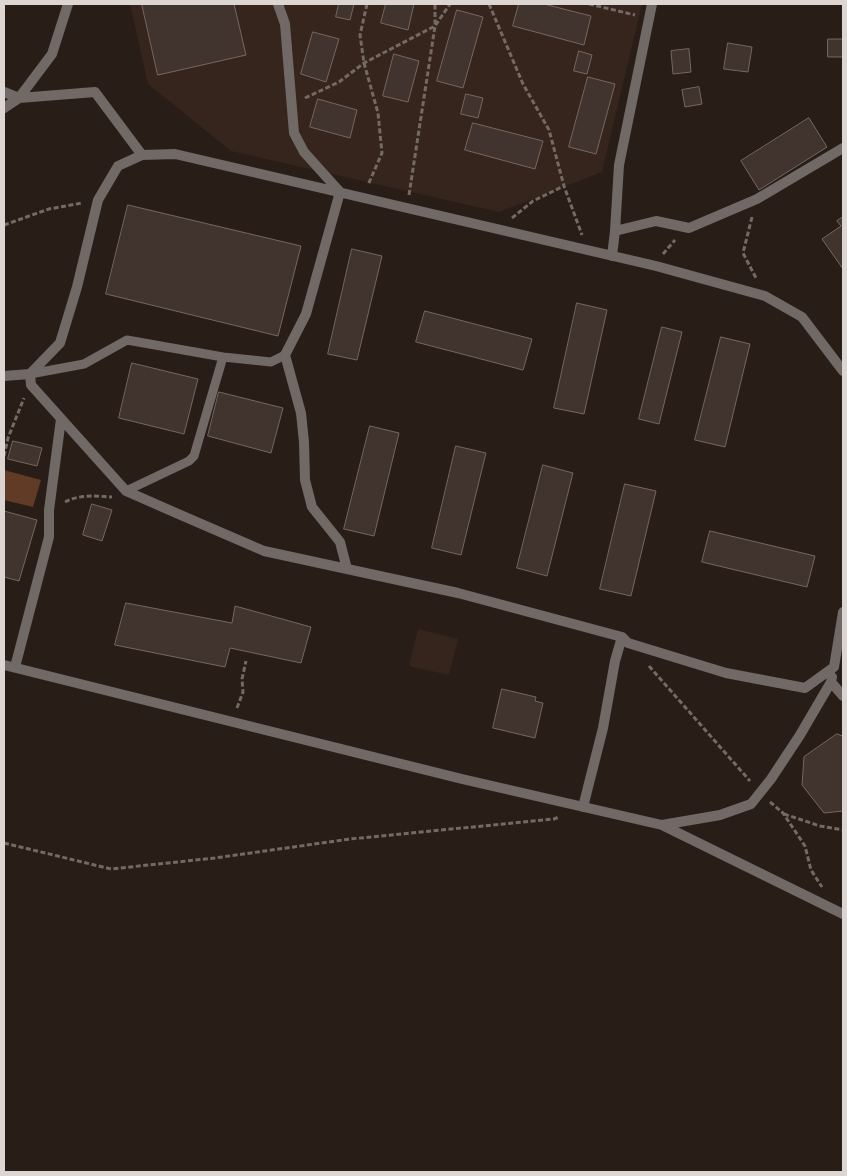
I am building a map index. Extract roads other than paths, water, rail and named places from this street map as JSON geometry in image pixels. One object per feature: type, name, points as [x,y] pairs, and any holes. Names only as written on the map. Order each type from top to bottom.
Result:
[{"type":"street","points":[[4,108],[19,98],[52,54],[68,4]]},
{"type":"street","points":[[278,4],[285,24],[294,133],[304,152],[340,192]]},
{"type":"street","points":[[612,256],[616,231],[619,165],[652,4]]},
{"type":"street","points":[[4,92],[19,98],[95,92],[142,155]]},
{"type":"street","points":[[616,231],[656,221],[689,228],[757,199],[843,148]]},
{"type":"street","points":[[31,379],[60,343],[77,287],[98,200],[118,166],[142,155],[175,154],[656,266],[765,296],[802,316],[843,371]]},
{"type":"street","points":[[340,192],[306,314],[285,355],[301,413],[304,442],[304,480],[312,507],[340,542],[347,569]]},
{"type":"street","points":[[4,376],[31,379],[61,419],[126,491],[264,551],[458,593],[622,637],[628,643],[726,672],[805,688],[834,667]]},
{"type":"street","points":[[15,667],[49,537],[48,510],[61,419]]},
{"type":"street","points":[[662,825],[720,815],[751,804],[771,779],[800,735],[831,682],[843,612]]},
{"type":"street","points":[[584,807],[603,728],[615,661],[622,637]]},
{"type":"street","points":[[4,665],[231,722],[662,825],[841,912]]},
{"type":"street","points":[[831,682],[843,696]]},
{"type":"lane","points":[[31,379],[84,364],[126,340],[222,357],[271,362],[285,355]]},
{"type":"lane","points":[[126,491],[190,461],[194,456],[222,357]]}]
